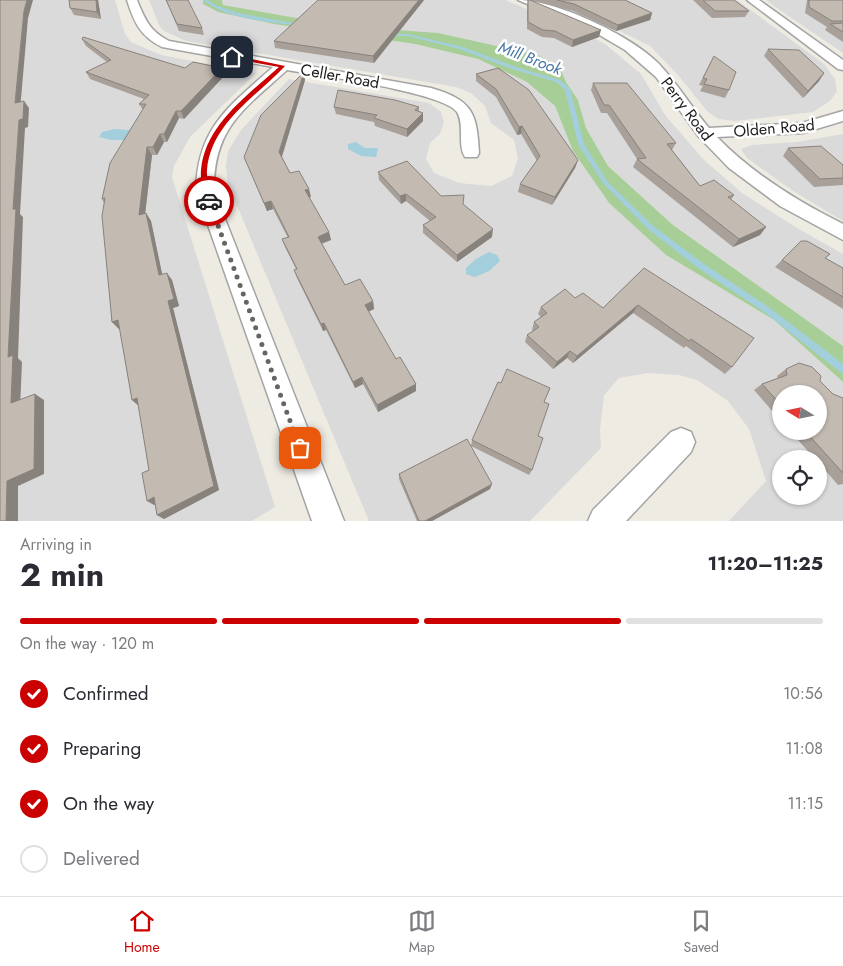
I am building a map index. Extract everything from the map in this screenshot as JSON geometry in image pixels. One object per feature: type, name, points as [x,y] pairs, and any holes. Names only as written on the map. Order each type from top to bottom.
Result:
[{"type":"street","name":"Celler Road","points":[[132,0],[142,28],[155,39],[182,48],[426,91],[456,101],[464,109],[469,120],[471,154]]},
{"type":"street","name":"Perry Road","points":[[523,0],[597,28],[617,38],[644,58],[663,76],[704,133],[743,171],[774,193],[843,233]]},
{"type":"street","points":[[752,0],[843,66]]},
{"type":"street","points":[[283,66],[225,121],[214,138],[207,154],[204,172],[206,191],[328,521]]},
{"type":"street","name":"Olden Road","points":[[704,133],[803,128],[843,116]]},
{"type":"street","points":[[604,521],[681,442]]},
{"type":"shaded area","points":[[0,0],[115,0],[125,34],[131,42],[161,55],[256,73],[190,137],[174,166],[172,177],[275,507],[252,521],[0,521]]},
{"type":"shaded area","points":[[149,0],[203,0],[203,4],[344,34],[415,44],[478,59],[528,82],[555,106],[573,151],[609,203],[666,255],[774,320],[843,382],[843,521],[729,521],[766,481],[749,429],[728,401],[697,380],[679,375],[648,373],[619,378],[604,395],[600,430],[601,448],[530,521],[369,521],[228,184],[226,167],[228,151],[241,130],[289,79],[429,103],[441,112],[444,122],[440,134],[430,143],[426,159],[434,173],[459,183],[491,186],[512,176],[518,158],[514,140],[491,123],[485,106],[471,93],[456,87],[186,41],[164,31],[159,25]]},
{"type":"shaded area","points":[[222,0],[505,0],[587,34],[605,44],[641,74],[665,115],[704,160],[742,193],[797,228],[843,254],[843,346],[673,225],[608,166],[586,128],[578,100],[566,82],[559,66],[223,5]]},
{"type":"shaded area","points":[[543,0],[737,0],[824,64],[835,79],[837,91],[830,101],[813,112],[735,121],[718,119],[707,111],[678,75],[650,46],[595,19]]},
{"type":"shaded area","points":[[766,0],[843,0],[843,53],[781,11]]},
{"type":"shaded area","points":[[843,134],[843,221],[793,191],[747,158],[741,149],[752,145],[797,142]]},
{"type":"green space","points":[[203,0],[222,0],[223,5],[341,26],[438,33],[537,55],[559,66],[566,82],[578,100],[586,128],[608,166],[673,225],[843,346],[843,382],[774,320],[666,255],[609,203],[573,151],[555,106],[527,82],[478,59],[415,44],[274,24],[218,12],[203,4]]},
{"type":"water","points":[[114,129],[129,130],[127,140],[111,140],[99,137],[102,132]]},
{"type":"water","points":[[356,142],[365,148],[378,148],[376,157],[361,156],[348,149],[348,144]]},
{"type":"water","points":[[489,252],[497,255],[500,261],[489,271],[475,277],[466,274],[466,268],[476,259]]},
{"type":"building","points":[[0,0],[27,0],[24,11],[15,103],[24,101],[23,119],[19,120],[13,209],[16,209],[8,357],[13,355],[11,403],[35,394],[34,469],[7,481],[6,521],[0,521]]},
{"type":"building","points":[[69,0],[96,0],[97,12],[70,8]]},
{"type":"building","points":[[166,0],[188,0],[202,28],[177,24]]},
{"type":"building","points":[[318,0],[419,0],[373,56],[274,41]]},
{"type":"building","points":[[528,0],[601,30],[573,40],[555,31],[543,30],[528,22]]},
{"type":"building","points":[[557,0],[625,0],[652,13],[618,25],[574,4]]},
{"type":"building","points":[[703,0],[734,0],[749,11],[715,11]]},
{"type":"building","points":[[809,0],[843,0],[843,21],[832,21],[809,7]]},
{"type":"building","points":[[843,23],[843,32],[830,24]]},
{"type":"building","points":[[83,37],[185,68],[193,62],[222,68],[181,111],[176,111],[164,134],[160,134],[153,147],[147,147],[139,215],[146,213],[159,275],[167,273],[174,299],[168,301],[214,486],[157,515],[154,497],[147,501],[142,473],[149,470],[137,398],[132,400],[118,320],[112,322],[102,216],[105,198],[102,199],[110,163],[146,104],[139,104],[149,95],[86,72],[111,60],[82,39]]},
{"type":"building","points":[[768,49],[799,50],[824,73],[808,91]]},
{"type":"building","points":[[714,56],[736,72],[729,90],[704,84],[707,79],[703,78]]},
{"type":"building","points":[[498,68],[529,90],[578,160],[555,197],[520,184],[540,156],[522,126],[519,127],[496,89],[476,74]]},
{"type":"building","points":[[304,72],[279,152],[290,173],[299,171],[309,189],[305,190],[329,232],[318,237],[345,285],[360,279],[373,301],[365,305],[396,359],[400,357],[416,384],[377,405],[362,377],[353,382],[324,323],[321,324],[294,270],[297,269],[282,239],[289,237],[271,201],[264,203],[244,157],[261,115]]},
{"type":"building","points":[[593,83],[627,83],[676,143],[667,144],[700,186],[714,180],[734,195],[728,197],[766,227],[739,239],[637,159],[646,158],[609,105],[604,105]]},
{"type":"building","points":[[338,90],[395,100],[419,107],[415,110],[423,113],[407,129],[374,118],[377,115],[334,107]]},
{"type":"building","points":[[821,146],[843,165],[843,178],[820,179],[788,148]]},
{"type":"building","points":[[407,161],[441,196],[464,195],[463,204],[493,229],[457,255],[423,225],[436,217],[406,194],[400,196],[378,172]]},
{"type":"building","points":[[801,241],[807,241],[830,254],[825,258],[843,268],[843,297],[782,260]]},
{"type":"building","points":[[644,268],[754,338],[732,367],[691,339],[689,341],[638,305],[577,356],[570,351],[557,362],[527,335],[539,327],[534,322],[547,313],[541,307],[565,289],[575,298],[583,293],[603,308]]},
{"type":"building","points":[[799,363],[812,367],[821,376],[820,381],[824,385],[772,385],[772,395],[762,384],[787,375],[786,369]]},
{"type":"building","points":[[507,369],[550,388],[544,402],[549,404],[538,436],[543,438],[532,470],[472,440],[498,382],[501,383]]},
{"type":"building","points":[[828,389],[833,394],[843,398],[843,473],[827,455],[827,450],[822,450],[813,440],[828,440]]},
{"type":"building","points":[[467,439],[492,484],[425,521],[419,521],[399,474]]},
{"type":"waterway","name":"Mill Brook","points":[[205,0],[214,6],[237,14],[302,25]]},
{"type":"waterway","name":"Mill Brook","points":[[387,35],[408,35],[461,48],[514,68],[558,81],[567,89],[581,144],[605,182],[650,227],[701,266],[767,310],[843,369]]},
{"type":"way so far","points":[[209,201],[300,448]]},
{"type":"route","points":[[209,201],[204,172],[207,154],[214,138],[225,121],[236,109],[283,66],[232,57]]}]
